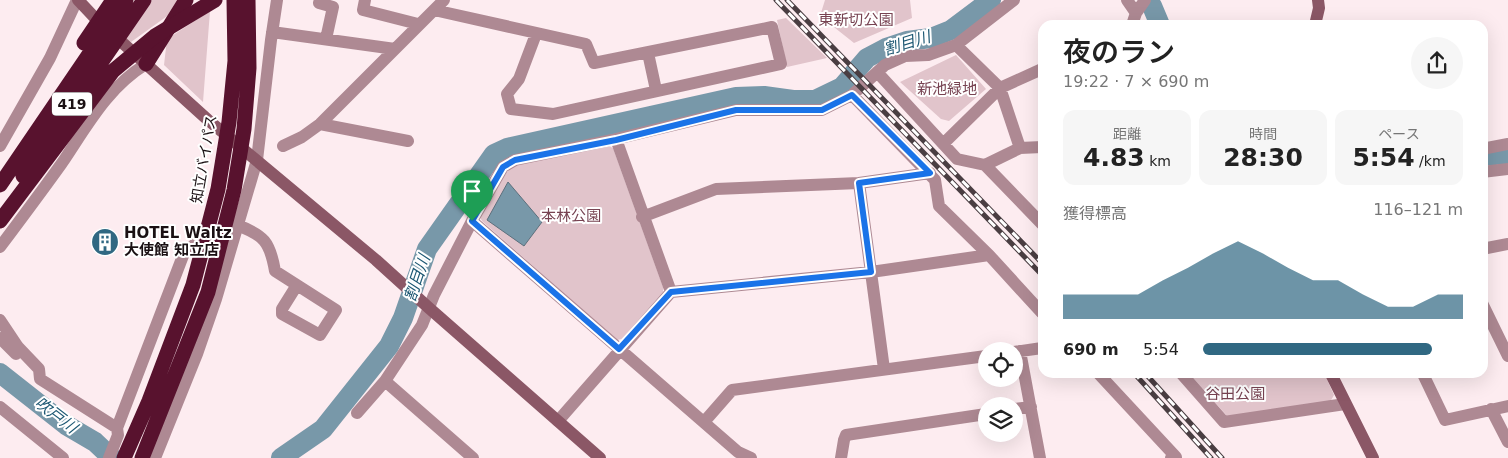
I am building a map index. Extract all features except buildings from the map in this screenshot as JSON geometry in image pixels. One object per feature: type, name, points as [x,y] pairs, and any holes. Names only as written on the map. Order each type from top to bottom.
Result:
[{"type":"highway","points":[[0,175],[22,136],[113,0]]},
{"type":"highway","name":"419","points":[[0,185],[126,0]]},
{"type":"highway","name":"419","points":[[0,209],[144,0]]},
{"type":"highway","points":[[146,64],[186,0]]},
{"type":"highway","points":[[0,222],[113,71],[155,36],[216,0]]},
{"type":"highway","name":"知立バイパス","points":[[124,458],[149,401],[193,285],[218,189],[230,122],[235,61],[234,0]]},
{"type":"highway","points":[[142,458],[208,292],[234,190],[244,129],[249,68],[248,0]]},
{"type":"street","points":[[0,146],[50,58],[78,0],[95,18],[208,120],[376,260],[600,458]]},
{"type":"street","points":[[155,458],[198,354],[257,160],[277,0]]},
{"type":"street","points":[[320,0],[319,3],[333,7],[326,39]]},
{"type":"street","points":[[365,0],[363,10],[418,24]]},
{"type":"street","points":[[283,146],[302,137],[320,124],[444,0]]},
{"type":"street","points":[[357,412],[385,380],[422,326],[427,306],[503,167],[515,160],[616,140],[736,110],[822,110],[852,95],[885,65],[904,56],[928,55],[956,45],[1014,0]]},
{"type":"street","points":[[1127,0],[1138,11]]},
{"type":"street","points":[[1315,20],[1319,8],[1318,0]]},
{"type":"street","points":[[434,10],[586,44],[594,63],[772,27],[781,64],[553,114],[511,109],[506,94],[519,79],[536,34]]},
{"type":"street","points":[[272,32],[395,49]]},
{"type":"street","points":[[956,45],[1000,88],[1020,148]]},
{"type":"street","points":[[648,53],[656,90]]},
{"type":"street","points":[[0,247],[36,200],[106,98],[129,74],[146,64]]},
{"type":"street","points":[[943,144],[1000,88],[1038,71]]},
{"type":"street","points":[[877,72],[957,159],[985,165],[1038,220]]},
{"type":"street","points":[[852,95],[930,173],[935,180],[939,206],[989,255],[1038,309]]},
{"type":"street","points":[[320,124],[408,141]]},
{"type":"street","points":[[616,140],[642,217],[671,292]]},
{"type":"street","points":[[1488,147],[1508,144]]},
{"type":"street","points":[[985,165],[1020,148],[1038,147]]},
{"type":"street","points":[[1488,171],[1508,169]]},
{"type":"street","points":[[642,217],[716,189],[859,183],[930,173]]},
{"type":"street","points":[[859,183],[884,369]]},
{"type":"street","points":[[109,458],[184,253],[242,205]]},
{"type":"street","points":[[472,221],[738,452],[751,458]]},
{"type":"street","points":[[237,226],[255,231],[270,248],[275,271],[297,285]]},
{"type":"street","points":[[1488,248],[1508,244]]},
{"type":"street","points":[[558,421],[619,349],[671,292],[871,272],[989,255]]},
{"type":"street","points":[[1488,311],[1502,330],[1508,356]]},
{"type":"street","points":[[0,320],[18,347],[39,369],[40,379]]},
{"type":"street","points":[[0,338],[40,379],[118,432]]},
{"type":"street","points":[[1023,351],[1038,349]]},
{"type":"street","points":[[704,422],[732,390],[978,357]]},
{"type":"street","points":[[1023,376],[1040,458]]},
{"type":"street","points":[[1104,378],[1176,457],[1171,458]]},
{"type":"street","points":[[1185,378],[1224,422],[1346,404]]},
{"type":"street","points":[[1333,378],[1373,458]]},
{"type":"street","points":[[1425,378],[1445,420],[1508,406]]},
{"type":"street","points":[[385,380],[472,458]]},
{"type":"street","points":[[0,407],[63,458]]},
{"type":"street","points":[[1023,408],[1031,407]]},
{"type":"street","points":[[1491,409],[1508,442]]},
{"type":"street","points":[[841,458],[846,435],[978,415]]},
{"type":"green space","points":[[152,0],[181,0],[177,9],[131,42],[124,37]]},
{"type":"green space","name":"東新切公園","points":[[825,0],[910,0],[912,18],[854,43],[820,16]]},
{"type":"green space","points":[[210,11],[203,102],[164,65],[167,39]]},
{"type":"green space","points":[[786,18],[827,58],[787,67],[777,20]]},
{"type":"green space","name":"新池緑地","points":[[956,55],[986,89],[949,121],[941,119],[900,82]]},
{"type":"green space","name":"本林公園","points":[[606,145],[613,148],[663,287],[663,292],[622,339],[617,340],[482,221],[480,217],[507,172],[513,166]]},
{"type":"green space","name":"谷田公園","points":[[1193,378],[1326,378],[1334,395],[1330,402],[1228,417]]},
{"type":"water","points":[[508,182],[542,222],[524,246],[487,220]]},
{"type":"waterway","name":"割目川","points":[[281,458],[323,429],[389,346],[403,318],[427,249],[494,154],[507,148],[736,97],[764,96],[793,100],[815,100],[842,87],[867,58],[886,48],[907,41],[931,38],[951,30],[991,0]]},
{"type":"waterway","name":"割目川","points":[[1148,0],[1158,20]]},
{"type":"waterway","name":"割目川","points":[[1488,156],[1508,154]]},
{"type":"waterway","name":"吹戸川","points":[[0,373],[66,425],[95,442],[112,458]]},
{"type":"railway","points":[[776,0],[1038,271]]},
{"type":"railway","points":[[787,0],[1038,259]]},
{"type":"railway","points":[[1138,378],[1211,458]]},
{"type":"railway","points":[[1149,378],[1222,458]]},
{"type":"place","name":"HOTEL Waltz 大使館 知立店","points":[[105,242]]},
{"type":"route","points":[[852,95],[930,173],[859,183],[871,272],[671,292],[619,349],[472,221],[503,167],[515,160],[616,140],[736,110],[822,110],[852,95]]}]
